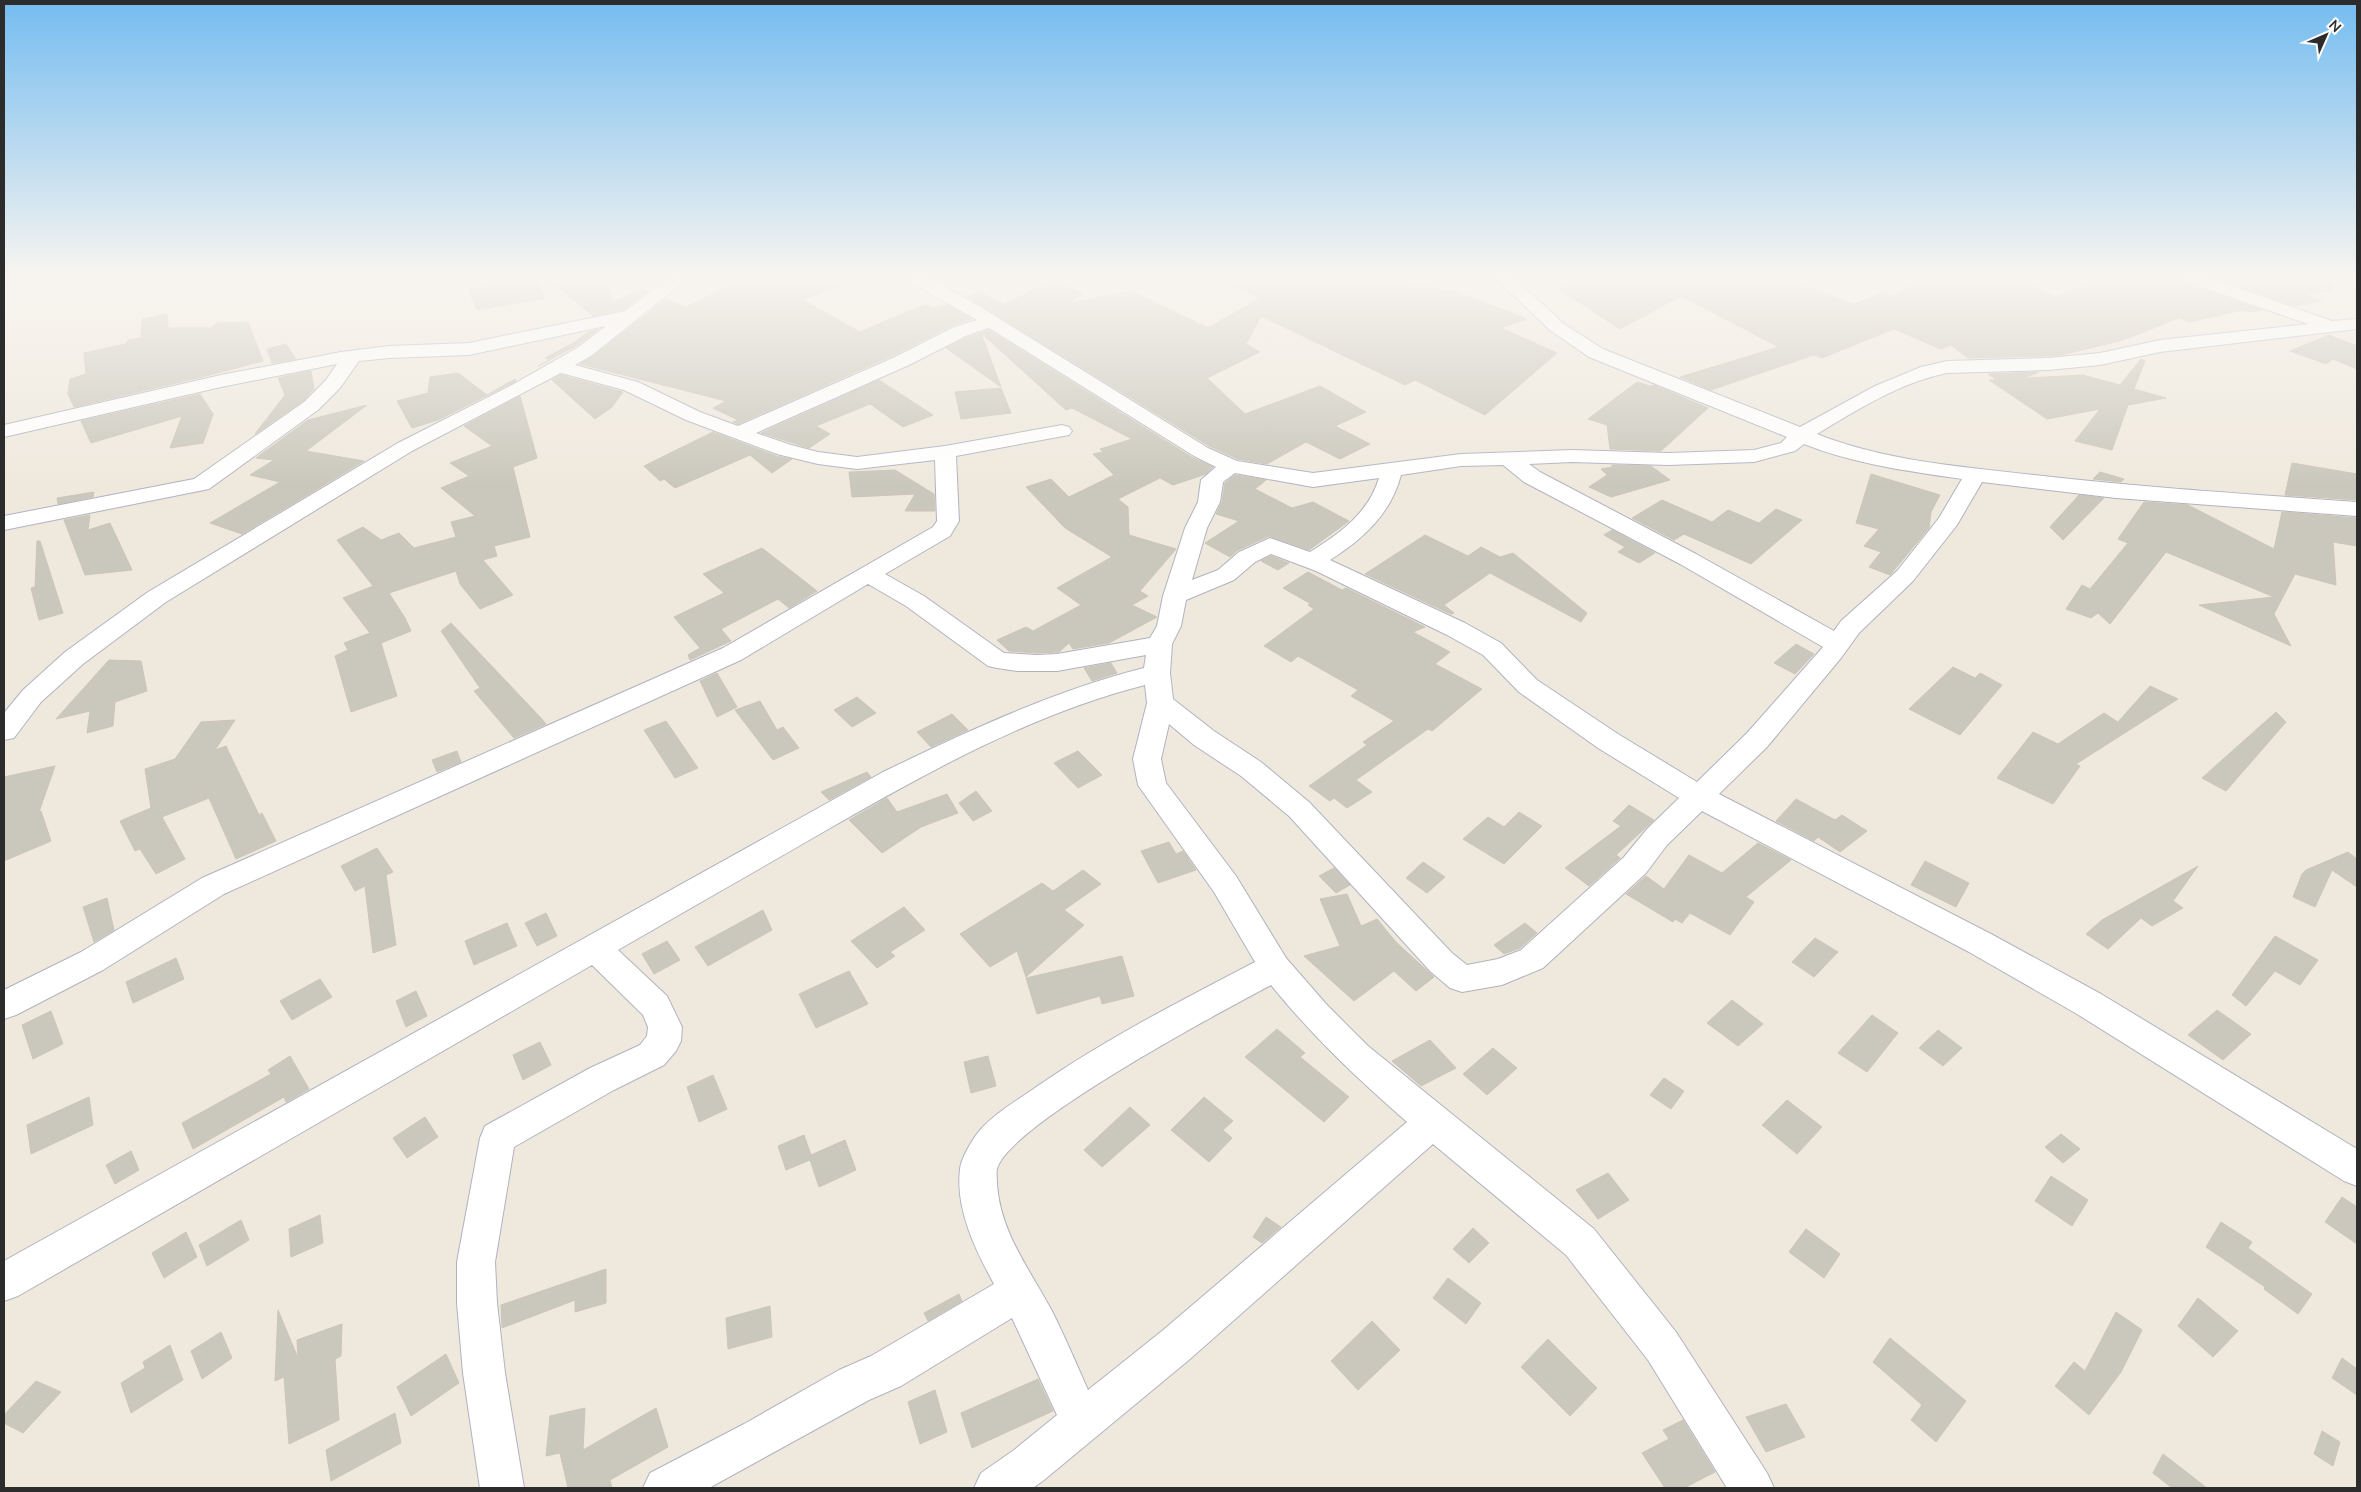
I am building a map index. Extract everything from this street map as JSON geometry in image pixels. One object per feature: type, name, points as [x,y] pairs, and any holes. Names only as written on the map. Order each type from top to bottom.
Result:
[{"type":"street","points":[[4,431],[221,382],[352,356],[389,352],[469,349],[485,346]]},
{"type":"street","points":[[4,732],[32,696],[74,658],[157,597],[405,447],[435,430],[519,389],[592,346]]},
{"type":"street","points":[[738,433],[902,361],[932,346]]},
{"type":"street","points":[[1028,346],[1156,426],[1231,466],[1314,480],[1461,460],[1572,456],[1668,459],[1754,456],[1788,447],[1801,435],[1882,390],[1928,371],[1947,367],[2048,364],[2100,360],[2163,346]]},
{"type":"street","points":[[1582,346],[1596,353],[1836,449],[1861,455],[1975,475],[2116,491],[2357,509]]},
{"type":"street","points":[[4,523],[201,484],[311,406],[333,384],[352,356]]},
{"type":"street","points":[[558,366],[631,386],[693,416],[784,450],[846,462],[857,463],[945,452],[1062,431]]},
{"type":"street","points":[[4,1005],[92,961],[213,886],[430,786],[732,654],[938,535],[946,526],[948,516],[945,452]]},
{"type":"street","points":[[1508,458],[1532,477],[1688,559],[1837,644]]},
{"type":"street","points":[[1231,466],[1212,480],[1209,502],[1196,528],[1175,596],[1159,673],[1147,760],[1152,785],[1225,884],[1274,967],[1315,1015],[1356,1056],[1433,1122],[1580,1242],[1662,1346],[1752,1488]]},
{"type":"street","points":[[1312,561],[1343,542],[1363,523],[1388,486],[1391,472],[1399,468]]},
{"type":"street","points":[[869,575],[915,601],[997,660],[1010,663],[1053,663],[1159,673],[1204,738],[1251,769],[1299,810],[1441,962],[1462,979],[1502,972],[1532,959],[1635,865],[1656,837],[1700,797],[1757,740],[1850,627],[1905,576],[1949,520],[1975,475]]},
{"type":"street","points":[[1175,596],[1226,575],[1248,557],[1270,545],[1312,561],[1456,629],[1492,649],[1528,686],[1608,741],[1700,797],[1980,943],[2089,1004],[2357,1169]]},
{"type":"street","points":[[4,1282],[893,779],[999,726],[1084,692],[1159,673]]},
{"type":"street","points":[[502,1488],[484,1373],[477,1303],[476,1262],[498,1138],[570,1097],[652,1055],[664,1041],[665,1027],[655,1006],[594,948]]},
{"type":"street","points":[[1081,1421],[1047,1344],[1000,1261],[984,1221],[978,1166],[990,1146],[1002,1133],[1040,1103],[1132,1045],[1274,967]]},
{"type":"street","points":[[996,1488],[1030,1465],[1081,1421],[1176,1345],[1433,1122]]},
{"type":"street","points":[[665,1488],[759,1439],[854,1385],[886,1371],[1018,1292]]},
{"type":"building","points":[[118,346],[257,346],[263,361],[74,407],[68,394],[70,379],[86,374],[84,353]]},
{"type":"building","points":[[287,346],[296,359],[272,363],[267,349]]},
{"type":"building","points":[[568,346],[576,346],[550,360],[545,358]]},
{"type":"building","points":[[607,346],[912,346],[738,424],[733,422],[738,420],[713,408],[726,401],[580,364]]},
{"type":"building","points":[[951,346],[986,346],[1001,387],[946,348]]},
{"type":"building","points":[[995,346],[1014,346],[1193,458],[1213,467],[1206,474],[1173,485],[1160,478],[1118,499],[1128,507],[1129,535],[1176,549],[1140,591],[1148,596],[1132,605],[1157,617],[1109,643],[1073,649],[1069,643],[1059,652],[1009,651],[997,640],[1026,627],[1033,631],[1081,605],[1057,588],[1112,557],[1065,528],[1026,487],[1051,479],[1069,497],[1114,475],[1093,454],[1103,452],[1100,449],[1132,439],[1072,408],[1066,410]]},
{"type":"building","points":[[1046,346],[1249,346],[1260,352],[1207,378],[1245,414],[1320,386],[1366,412],[1335,426],[1370,444],[1340,459],[1306,442],[1267,464],[1238,459],[1209,446]]},
{"type":"building","points":[[1323,346],[1540,346],[1557,353],[1485,415],[1415,380],[1405,385]]},
{"type":"building","points":[[1776,346],[1853,346],[1822,358],[1814,355],[1711,390],[1680,377],[1779,347]]},
{"type":"building","points":[[1933,346],[1949,346],[1941,349]]},
{"type":"building","points":[[1952,346],[2100,346],[2062,355],[1968,358]]},
{"type":"building","points":[[2303,346],[2356,346],[2357,369],[2333,359],[2326,364],[2290,351]]},
{"type":"building","points":[[2141,359],[2145,361],[2134,389],[2166,398],[2128,405],[2112,450],[2075,441],[2100,409],[2047,419],[1989,380],[1997,380],[1988,374],[2039,372],[2024,378],[2083,375],[2120,385]]},
{"type":"building","points":[[311,371],[314,389],[303,401],[255,434],[285,395],[278,378]]},
{"type":"building","points":[[458,373],[487,395],[515,379],[516,381],[438,420],[412,428],[397,401],[428,393],[430,377]]},
{"type":"building","points":[[561,375],[623,392],[612,407],[595,419],[552,380]]},
{"type":"building","points":[[879,380],[933,415],[903,427],[870,404],[816,426],[830,434],[809,448],[761,433]]},
{"type":"building","points":[[1637,382],[1650,386],[1654,385],[1708,408],[1661,451],[1610,449],[1607,425],[1588,419]]},
{"type":"building","points":[[1001,388],[1011,413],[961,419],[955,392]]},
{"type":"building","points":[[200,394],[213,414],[203,443],[170,448],[182,416],[91,443],[81,421]]},
{"type":"building","points":[[520,396],[537,458],[513,467],[530,537],[494,546],[497,556],[483,560],[513,595],[480,609],[460,584],[456,571],[389,593],[411,631],[381,643],[397,696],[351,712],[335,656],[348,650],[344,643],[370,633],[343,598],[373,586],[337,540],[363,527],[381,540],[399,533],[414,548],[456,537],[451,522],[475,516],[441,488],[469,476],[450,463],[492,446],[464,426]]},
{"type":"building","points":[[367,405],[306,451],[364,461],[242,534],[210,523],[280,482],[250,475],[274,460],[256,458],[308,420]]},
{"type":"building","points":[[713,432],[776,456],[792,459],[772,473],[750,455],[675,488],[664,479],[660,481],[644,466]]},
{"type":"building","points":[[2292,463],[2357,474],[2357,500],[2285,495]]},
{"type":"building","points":[[1612,465],[1651,466],[1670,480],[1611,497],[1589,487],[1607,475],[1601,469],[1612,467]]},
{"type":"building","points":[[895,470],[934,494],[935,511],[905,511],[915,494],[852,497],[849,472]]},
{"type":"building","points":[[2100,472],[2124,479],[2121,482],[2093,479]]},
{"type":"building","points":[[1871,474],[1940,495],[1931,512],[1929,528],[1890,575],[1869,567],[1881,552],[1864,546],[1879,529],[1856,523]]},
{"type":"building","points":[[1235,475],[1266,480],[1255,489],[1292,508],[1313,502],[1349,521],[1309,550],[1269,536],[1238,550],[1230,557],[1205,543],[1239,521],[1216,514],[1222,502],[1225,483]]},
{"type":"building","points":[[94,492],[93,497],[58,504],[57,498]]},
{"type":"building","points":[[2079,495],[2104,498],[2063,540],[2050,527]]},
{"type":"building","points":[[1662,500],[1712,522],[1728,510],[1759,523],[1776,509],[1802,520],[1751,564],[1684,534],[1674,540],[1632,518]]},
{"type":"building","points":[[2144,502],[2188,505],[2274,549],[2282,512],[2357,518],[2357,546],[2333,542],[2336,585],[2295,574],[2274,614],[2291,646],[2199,605],[2274,597],[2166,552],[2110,624],[2098,613],[2091,618],[2066,609],[2082,585],[2090,589],[2128,543],[2118,539]]},
{"type":"building","points":[[90,515],[88,530],[110,523],[132,570],[85,575],[64,520]]},
{"type":"building","points":[[1612,530],[1655,553],[1639,563],[1618,552],[1625,547],[1604,535]]},
{"type":"building","points":[[1425,535],[1468,556],[1481,547],[1500,557],[1513,553],[1587,613],[1581,622],[1490,573],[1444,605],[1454,613],[1451,614],[1365,574]]},
{"type":"building","points":[[37,541],[40,541],[63,613],[39,620],[31,588],[35,587]]},
{"type":"building","points":[[762,548],[817,591],[789,608],[778,599],[721,629],[731,641],[690,660],[688,655],[700,648],[674,617],[724,593],[703,574]]},
{"type":"building","points":[[1271,556],[1289,563],[1278,570],[1261,561]]},
{"type":"building","points":[[1308,572],[1342,590],[1346,588],[1425,627],[1413,632],[1450,652],[1435,664],[1482,689],[1432,731],[1428,729],[1356,780],[1372,792],[1347,808],[1334,798],[1330,801],[1309,786],[1367,745],[1363,742],[1394,721],[1351,696],[1358,690],[1298,656],[1291,662],[1264,646],[1314,609],[1308,605],[1311,604],[1283,588]]},
{"type":"building","points":[[451,623],[546,724],[514,738],[474,691],[480,688],[441,631]]},
{"type":"building","points":[[1796,644],[1814,654],[1795,674],[1774,663]]},
{"type":"building","points":[[109,660],[141,661],[147,691],[115,702],[113,726],[87,733],[90,711],[56,719]]},
{"type":"building","points":[[1111,663],[1117,673],[1092,681],[1084,668]]},
{"type":"building","points":[[1953,667],[1975,678],[1980,673],[2002,685],[1960,735],[1909,709]]},
{"type":"building","points":[[717,673],[737,707],[717,717],[700,681]]},
{"type":"building","points":[[2150,686],[2178,699],[2076,764],[2080,766],[2053,804],[1997,778],[2033,732],[2058,744],[2104,713],[2118,722]]},
{"type":"building","points":[[857,697],[876,713],[852,727],[834,710]]},
{"type":"building","points":[[760,701],[777,730],[783,727],[799,748],[773,760],[735,710]]},
{"type":"building","points":[[2276,712],[2286,722],[2226,791],[2202,778]]},
{"type":"building","points":[[952,714],[968,730],[931,747],[917,732]]},
{"type":"building","points":[[235,720],[215,750],[226,746],[259,815],[262,813],[276,841],[236,859],[209,798],[162,817],[185,859],[156,874],[140,849],[135,851],[120,821],[151,808],[145,769],[175,759],[201,722]]},
{"type":"building","points":[[666,721],[698,768],[675,778],[644,730]]},
{"type":"building","points":[[457,751],[461,762],[437,772],[432,760]]},
{"type":"building","points":[[1078,751],[1102,775],[1078,788],[1054,763]]},
{"type":"building","points":[[55,766],[39,812],[41,811],[51,841],[4,861],[4,777]]},
{"type":"building","points":[[867,772],[871,777],[829,800],[821,792]]},
{"type":"building","points":[[976,791],[992,811],[973,821],[959,803]]},
{"type":"building","points":[[947,794],[958,813],[921,827],[882,853],[849,820],[887,798],[897,812]]},
{"type":"building","points":[[1796,799],[1835,820],[1842,815],[1867,831],[1840,852],[1818,837],[1814,841],[1776,821]]},
{"type":"building","points":[[1629,805],[1654,820],[1616,855],[1620,858],[1589,886],[1565,868],[1621,826],[1613,821]]},
{"type":"building","points":[[1519,812],[1542,826],[1504,864],[1463,839],[1488,817],[1504,827]]},
{"type":"building","points":[[1169,842],[1176,854],[1183,851],[1196,870],[1158,883],[1141,851]]},
{"type":"building","points":[[1758,843],[1791,860],[1746,897],[1754,902],[1730,935],[1690,913],[1682,923],[1675,919],[1673,922],[1626,894],[1646,876],[1664,889],[1689,855],[1722,873]]},
{"type":"building","points":[[377,848],[393,872],[386,875],[396,945],[373,953],[365,886],[355,891],[341,866]]},
{"type":"building","points":[[2348,852],[2357,859],[2357,887],[2332,870],[2315,907],[2293,897],[2302,874],[2306,870]]},
{"type":"building","points":[[1925,861],[1969,883],[1956,907],[1911,885]]},
{"type":"building","points":[[1423,862],[1445,877],[1427,893],[1406,878]]},
{"type":"building","points":[[2198,866],[2173,901],[2183,908],[2152,926],[2141,918],[2108,949],[2086,934],[2102,920]]},
{"type":"building","points":[[1334,868],[1350,885],[1336,893],[1319,876]]},
{"type":"building","points":[[1083,870],[1101,884],[1064,910],[1084,925],[1026,977],[1017,951],[990,967],[960,934],[1042,883],[1053,891]]},
{"type":"building","points":[[1347,894],[1361,926],[1377,919],[1396,942],[1434,977],[1416,991],[1394,971],[1354,1001],[1304,956],[1340,946],[1320,899]]},
{"type":"building","points":[[107,898],[114,930],[94,942],[83,907]]},
{"type":"building","points":[[904,907],[925,930],[890,952],[895,956],[877,968],[851,941]]},
{"type":"building","points":[[763,910],[772,930],[708,966],[695,947]]},
{"type":"building","points":[[546,913],[557,936],[537,946],[525,923]]},
{"type":"building","points":[[507,923],[517,946],[474,965],[465,941]]},
{"type":"building","points":[[1525,923],[1537,933],[1520,948],[1504,954],[1494,945]]},
{"type":"building","points":[[2275,936],[2318,960],[2300,985],[2275,971],[2246,1006],[2232,995]]},
{"type":"building","points":[[1815,938],[1838,952],[1814,977],[1792,962]]},
{"type":"building","points":[[667,941],[680,960],[654,974],[642,954]]},
{"type":"building","points":[[1122,956],[1134,996],[1102,1004],[1100,996],[1037,1014],[1026,978]]},
{"type":"building","points":[[176,958],[184,979],[133,1003],[126,982]]},
{"type":"building","points":[[849,971],[868,1004],[816,1028],[799,994]]},
{"type":"building","points":[[320,979],[332,997],[292,1020],[280,1001]]},
{"type":"building","points":[[416,991],[427,1016],[406,1027],[396,1001]]},
{"type":"building","points":[[1732,1000],[1763,1024],[1738,1046],[1707,1023]]},
{"type":"building","points":[[2217,1010],[2251,1034],[2223,1060],[2188,1035]]},
{"type":"building","points":[[51,1011],[63,1044],[33,1059],[22,1025]]},
{"type":"building","points":[[1872,1015],[1898,1033],[1867,1072],[1838,1053]]},
{"type":"building","points":[[1277,1029],[1305,1053],[1300,1057],[1349,1097],[1324,1122],[1245,1057]]},
{"type":"building","points":[[1938,1030],[1962,1048],[1943,1066],[1919,1048]]},
{"type":"building","points":[[1430,1040],[1456,1068],[1421,1086],[1392,1061]]},
{"type":"building","points":[[540,1042],[551,1065],[523,1080],[513,1055]]},
{"type":"building","points":[[1493,1048],[1517,1068],[1487,1095],[1463,1074]]},
{"type":"building","points":[[290,1056],[309,1089],[286,1102],[284,1097],[193,1149],[182,1123],[271,1074],[268,1070]]},
{"type":"building","points":[[988,1056],[996,1086],[971,1093],[964,1062]]},
{"type":"building","points":[[713,1075],[727,1109],[699,1122],[687,1087]]},
{"type":"building","points":[[1664,1078],[1684,1091],[1671,1109],[1650,1095]]},
{"type":"building","points":[[89,1097],[93,1125],[31,1154],[27,1125]]},
{"type":"building","points":[[1204,1097],[1233,1121],[1223,1130],[1232,1138],[1209,1162],[1171,1130]]},
{"type":"building","points":[[1787,1100],[1822,1127],[1797,1154],[1762,1125]]},
{"type":"building","points":[[1130,1107],[1150,1125],[1102,1167],[1084,1150]]},
{"type":"building","points":[[425,1117],[438,1137],[407,1158],[393,1138]]},
{"type":"building","points":[[2061,1134],[2080,1149],[2063,1163],[2045,1147]]},
{"type":"building","points":[[804,1135],[811,1155],[845,1140],[856,1170],[819,1187],[810,1160],[786,1170],[778,1146]]},
{"type":"building","points":[[131,1151],[139,1170],[115,1184],[106,1165]]},
{"type":"building","points":[[1608,1173],[1629,1200],[1598,1219],[1576,1190]]},
{"type":"building","points":[[2051,1176],[2088,1200],[2072,1226],[2035,1201]]},
{"type":"building","points":[[2342,1197],[2357,1207],[2357,1244],[2325,1222]]},
{"type":"building","points":[[320,1215],[323,1243],[291,1257],[289,1229]]},
{"type":"building","points":[[1266,1217],[1281,1227],[1262,1243],[1253,1237]]},
{"type":"building","points":[[241,1220],[249,1240],[207,1266],[199,1245]]},
{"type":"building","points":[[2221,1222],[2252,1242],[2248,1248],[2312,1294],[2298,1314],[2264,1289],[2265,1287],[2206,1247]]},
{"type":"building","points":[[1473,1228],[1489,1243],[1469,1263],[1453,1249]]},
{"type":"building","points":[[1806,1229],[1840,1254],[1824,1278],[1789,1252]]},
{"type":"building","points":[[186,1232],[197,1257],[164,1278],[152,1253]]},
{"type":"building","points":[[606,1269],[606,1303],[575,1312],[575,1300],[502,1328],[501,1305]]},
{"type":"building","points":[[1448,1278],[1481,1303],[1466,1324],[1433,1298]]},
{"type":"building","points":[[959,1294],[962,1301],[928,1321],[924,1313]]},
{"type":"building","points":[[2198,1298],[2238,1331],[2213,1357],[2178,1326]]},
{"type":"building","points":[[770,1306],[772,1337],[728,1349],[726,1318]]},
{"type":"building","points":[[278,1310],[298,1358],[297,1340],[342,1324],[341,1356],[335,1359],[339,1420],[289,1444],[284,1377],[275,1381]]},
{"type":"building","points":[[2116,1312],[2142,1330],[2121,1372],[2089,1415],[2055,1386],[2074,1362],[2085,1371]]},
{"type":"building","points":[[1372,1321],[1400,1350],[1358,1390],[1331,1361]]},
{"type":"building","points":[[221,1332],[232,1358],[202,1379],[191,1351]]},
{"type":"building","points":[[1890,1338],[1966,1401],[1936,1442],[1911,1420],[1922,1405],[1873,1362]]},
{"type":"building","points":[[1548,1339],[1597,1388],[1570,1416],[1521,1367]]},
{"type":"building","points":[[170,1345],[183,1380],[131,1413],[121,1383],[145,1368],[143,1362]]},
{"type":"building","points":[[446,1354],[459,1383],[411,1416],[397,1387]]},
{"type":"building","points":[[2342,1358],[2357,1369],[2357,1395],[2332,1378]]},
{"type":"building","points":[[1038,1379],[1053,1411],[972,1448],[961,1413]]},
{"type":"building","points":[[36,1381],[61,1392],[23,1433],[4,1423],[4,1415]]},
{"type":"building","points":[[935,1390],[947,1432],[920,1444],[908,1402]]},
{"type":"building","points":[[1786,1404],[1805,1437],[1766,1452],[1746,1417]]},
{"type":"building","points":[[585,1408],[583,1450],[656,1408],[668,1447],[610,1480],[612,1488],[568,1488],[560,1453],[546,1456],[550,1416]]},
{"type":"building","points":[[395,1413],[401,1443],[331,1481],[326,1450]]},
{"type":"building","points":[[1683,1420],[1715,1472],[1684,1488],[1665,1488],[1642,1453],[1669,1439],[1663,1430]]},
{"type":"building","points":[[2322,1431],[2340,1442],[2333,1466],[2314,1454]]},
{"type":"building","points":[[2163,1454],[2207,1488],[2172,1488],[2153,1473]]}]
